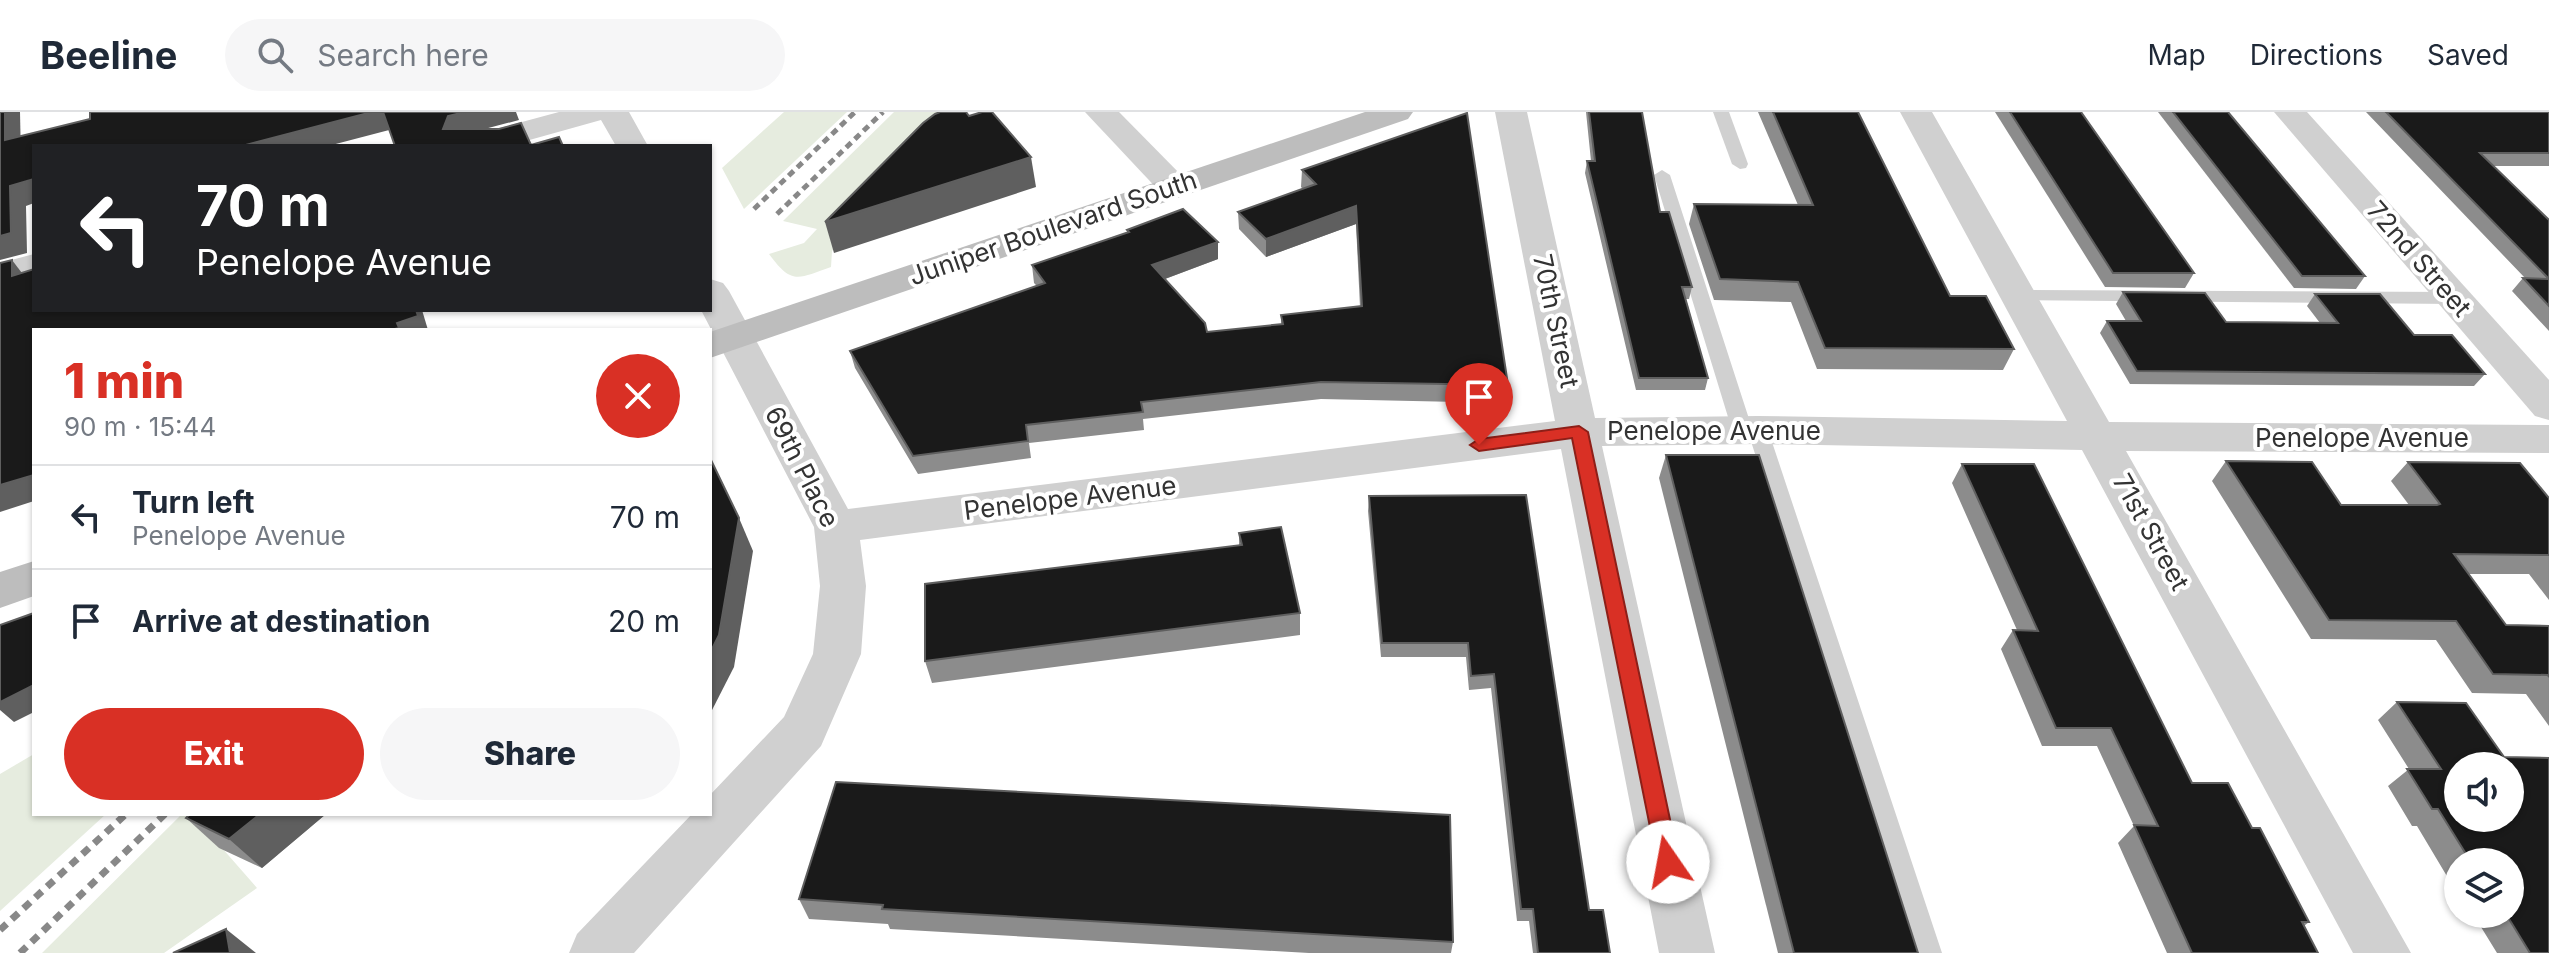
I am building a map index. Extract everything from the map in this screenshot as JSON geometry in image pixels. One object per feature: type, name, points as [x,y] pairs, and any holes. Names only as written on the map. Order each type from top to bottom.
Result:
[{"type":"street","points":[[478,144],[595,112]]},
{"type":"street","points":[[613,112],[631,144]]},
{"type":"street","points":[[1101,112],[1174,187]]},
{"type":"street","name":"Juniper Boulevard South","points":[[722,340],[1397,112]]},
{"type":"street","name":"70th Street","points":[[1511,112],[1687,953]]},
{"type":"street","name":"71st Street","points":[[1916,112],[2383,953]]},
{"type":"street","name":"72nd Street","points":[[2290,112],[2549,406]]},
{"type":"street","points":[[0,274],[32,266]]},
{"type":"street","name":"69th Place","points":[[597,953],[803,731],[837,654],[843,586],[836,527],[722,340],[712,299]]},
{"type":"street","name":"Penelope Avenue","points":[[836,527],[1579,432],[1750,430],[2549,439]]},
{"type":"street","points":[[0,590],[32,579]]},
{"type":"lane","points":[[1721,112],[1740,164]]},
{"type":"lane","points":[[1662,175],[1928,953]]},
{"type":"lane","points":[[2019,296],[2454,298]]},
{"type":"shaded area","points":[[784,112],[847,112],[744,209],[722,168]]},
{"type":"shaded area","points":[[894,112],[955,112],[832,251],[831,267],[803,276],[790,275],[769,254],[804,243],[817,229],[783,221]]},
{"type":"shaded area","points":[[32,755],[32,816],[104,816],[0,911],[0,774]]},
{"type":"shaded area","points":[[180,816],[241,816],[215,840],[257,888],[164,953],[42,953]]},
{"type":"building","points":[[0,112],[5,112],[5,140],[90,119],[90,112],[372,112],[250,144],[32,144],[32,180],[10,186],[11,233],[0,236]]},
{"type":"building","points":[[383,112],[465,112],[448,116],[443,129],[499,129],[521,123],[531,144],[394,144]]},
{"type":"building","points":[[940,112],[966,112],[969,116],[992,112],[1031,157],[825,222],[923,123]]},
{"type":"building","points":[[1589,112],[1642,112],[1660,212],[1669,212],[1692,287],[1682,287],[1708,378],[1639,378],[1587,161],[1595,161]]},
{"type":"building","points":[[1773,112],[1858,112],[1950,296],[1986,296],[2014,349],[1825,348],[1798,282],[1720,279],[1694,204],[1813,205]]},
{"type":"building","points":[[2010,112],[2081,112],[2194,273],[2113,273]]},
{"type":"building","points":[[2173,112],[2228,112],[2365,276],[2302,276]]},
{"type":"building","points":[[2386,112],[2549,112],[2549,153],[2480,153],[2549,220],[2549,279]]},
{"type":"building","points":[[1467,113],[1508,385],[1321,382],[1141,402],[1143,412],[1026,425],[1028,441],[913,456],[850,351],[1045,283],[1032,265],[1129,232],[1127,230],[1183,209],[1218,242],[1152,265],[1205,323],[1207,332],[1283,324],[1281,315],[1362,306],[1356,206],[1266,239],[1238,212],[1316,184],[1302,170]]},
{"type":"building","points":[[559,137],[562,144],[534,144]]},
{"type":"building","points":[[12,260],[12,276],[32,270],[32,312],[417,312],[418,316],[397,323],[399,328],[32,328],[32,476],[0,485],[0,263]]},
{"type":"building","points":[[2523,278],[2549,279],[2549,306]]},
{"type":"building","points":[[2123,292],[2205,293],[2226,322],[2338,323],[2315,294],[2380,294],[2414,335],[2452,335],[2485,374],[2137,371],[2107,321],[2141,321]]},
{"type":"building","points":[[1666,455],[1759,455],[1918,953],[1794,953]]},
{"type":"building","points":[[2226,461],[2312,462],[2341,505],[2440,504],[2408,462],[2520,463],[2549,498],[2549,555],[2454,554],[2506,625],[2549,626],[2549,677],[2493,674],[2456,621],[2329,620]]},
{"type":"building","points":[[712,462],[739,518],[719,635],[712,649]]},
{"type":"building","points":[[1962,464],[2034,464],[2192,783],[2228,783],[2252,828],[2260,828],[2309,922],[2302,922],[2318,953],[2192,953],[2134,825],[2158,826],[2111,728],[2056,728],[2013,630],[2038,631]]},
{"type":"building","points":[[1526,495],[1589,910],[1603,910],[1610,953],[1538,953],[1533,909],[1521,909],[1494,674],[1471,676],[1468,643],[1382,643],[1369,496]]},
{"type":"building","points":[[1281,527],[1300,613],[925,661],[925,584],[1242,545],[1239,533]]},
{"type":"building","points":[[32,614],[32,686],[0,702],[0,625]]},
{"type":"building","points":[[2397,702],[2466,703],[2500,752],[2444,752],[2444,819],[2438,809],[2432,809],[2407,769],[2441,769]]},
{"type":"building","points":[[2524,757],[2549,758],[2549,953],[2530,953],[2515,928],[2524,928],[2524,848],[2462,848],[2452,832],[2524,832]]},
{"type":"building","points":[[836,782],[1450,815],[1453,942],[882,909],[883,905],[799,899]]},
{"type":"building","points":[[188,816],[258,816],[229,839],[186,818]]},
{"type":"building","points":[[226,929],[230,953],[173,953]]},
{"type":"railway","points":[[754,209],[855,112]]},
{"type":"railway","points":[[777,214],[883,112]]},
{"type":"railway","points":[[0,930],[124,816]]},
{"type":"railway","points":[[20,953],[163,816]]},
{"type":"route","points":[[1479,445],[1579,432],[1668,862]]}]
